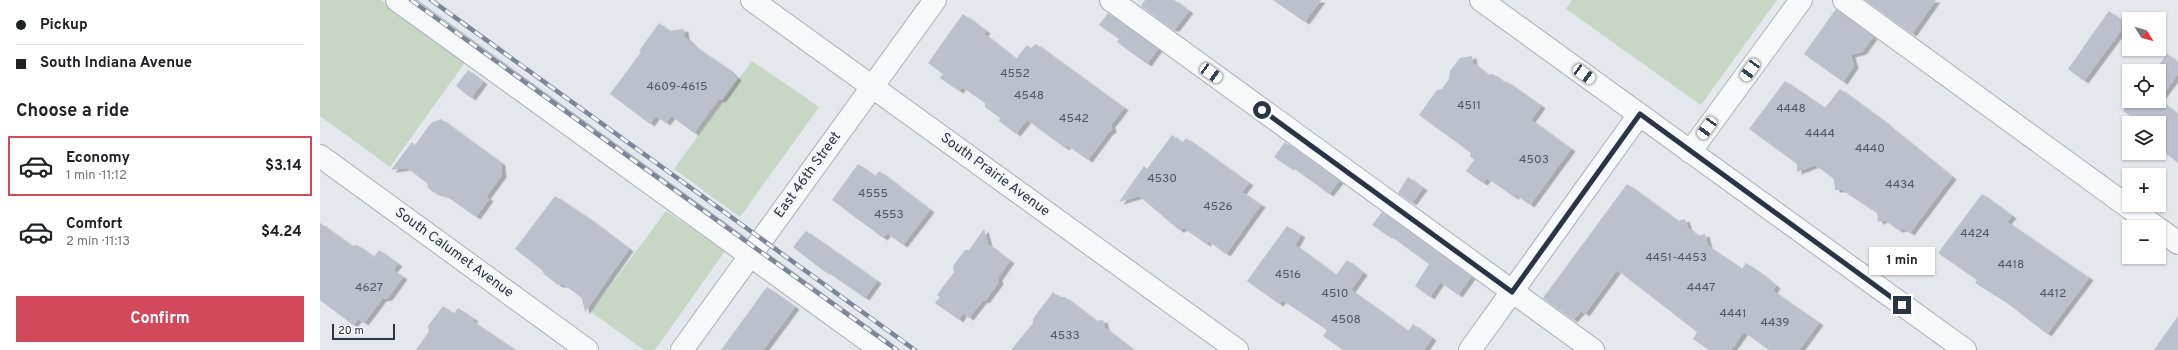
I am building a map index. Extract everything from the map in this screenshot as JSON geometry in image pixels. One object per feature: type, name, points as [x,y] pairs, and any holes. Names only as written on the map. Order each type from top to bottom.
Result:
[{"type":"street","points":[[397,0],[881,350]]},
{"type":"street","name":"South Prairie Avenue","points":[[752,0],[1237,350]]},
{"type":"street","name":"East 46th Street","points":[[682,350],[935,0]]},
{"type":"street","points":[[1111,0],[1593,350]]},
{"type":"street","points":[[1481,0],[1965,350]]},
{"type":"street","points":[[1690,152],[1801,0]]},
{"type":"street","points":[[1844,0],[2146,220]]},
{"type":"street","points":[[1470,350],[1640,114]]},
{"type":"street","name":"South Calumet Avenue","points":[[320,156],[587,350]]},
{"type":"street","points":[[2166,234],[2178,243]]},
{"type":"green space","points":[[320,0],[381,0],[466,61],[390,167],[320,116]]},
{"type":"green space","points":[[1572,0],[1777,0],[1701,105],[1566,9]]},
{"type":"green space","points":[[752,61],[819,107],[740,217],[674,169]]},
{"type":"green space","points":[[666,211],[725,251],[655,350],[644,350],[591,312]]},
{"type":"building","points":[[1145,0],[1174,0],[1189,11],[1175,29],[1172,29],[1141,6]]},
{"type":"building","points":[[1273,0],[1321,0],[1305,22]]},
{"type":"building","points":[[1865,0],[1936,0],[1912,34]]},
{"type":"building","points":[[1836,9],[1873,37],[1862,52],[1851,55],[1854,66],[1843,82],[1804,54]]},
{"type":"building","points":[[2109,11],[2122,21],[2122,29],[2084,81],[2068,69]]},
{"type":"building","points":[[1108,13],[1158,49],[1147,64],[1117,42],[1119,39],[1099,25]]},
{"type":"building","points":[[963,14],[986,31],[984,34],[1016,59],[1027,45],[1031,48],[1036,44],[1124,108],[1111,125],[1112,130],[1108,133],[1088,160],[1067,145],[1065,148],[1027,120],[1016,134],[999,121],[1000,118],[985,107],[985,103],[962,87],[959,91],[940,78],[943,74],[928,63]]},
{"type":"building","points":[[659,23],[669,31],[684,29],[685,37],[694,46],[728,69],[737,78],[722,99],[718,100],[694,133],[671,116],[666,123],[656,116],[650,124],[610,94],[641,52],[639,51]]},
{"type":"building","points":[[2167,54],[2178,62],[2178,74],[2166,90],[2166,64],[2159,64]]},
{"type":"building","points":[[1472,56],[1473,63],[1488,75],[1493,74],[1505,83],[1506,81],[1541,106],[1531,120],[1571,149],[1530,205],[1516,195],[1514,197],[1487,178],[1483,183],[1466,171],[1474,160],[1470,156],[1471,153],[1419,115],[1437,90],[1442,89],[1449,79],[1450,71],[1460,58]]},
{"type":"building","points":[[468,70],[483,82],[471,98],[456,86]]},
{"type":"building","points":[[1785,81],[1825,108],[1840,89],[1877,116],[1952,177],[1910,233],[1904,229],[1898,230],[1885,220],[1878,222],[1877,213],[1842,190],[1835,190],[1834,179],[1815,165],[1797,172],[1797,164],[1749,129]]},
{"type":"building","points":[[2166,105],[2178,114],[2178,163],[2166,154],[2166,116],[2130,116],[2123,111],[2125,108],[2166,108]]},
{"type":"building","points":[[441,119],[501,163],[502,175],[486,197],[489,199],[476,217],[446,196],[433,192],[428,188],[427,183],[407,168],[391,170],[412,142],[415,145],[431,123]]},
{"type":"building","points":[[1172,135],[1182,143],[1186,138],[1249,183],[1242,192],[1261,205],[1226,254],[1208,241],[1206,244],[1184,228],[1179,230],[1139,196],[1119,202],[1144,166],[1147,169]]},
{"type":"building","points":[[1285,142],[1339,181],[1329,194],[1291,166],[1290,168],[1274,157]]},
{"type":"building","points":[[858,164],[875,176],[879,171],[930,210],[903,245],[887,233],[883,238],[832,200]]},
{"type":"building","points":[[1408,177],[1423,188],[1412,203],[1398,193]]},
{"type":"building","points":[[1627,184],[1678,221],[1685,219],[1688,228],[1698,236],[1705,234],[1708,246],[1742,269],[1746,263],[1760,273],[1776,286],[1773,291],[1819,323],[1799,350],[1769,350],[1744,332],[1731,350],[1709,350],[1693,339],[1697,332],[1617,270],[1585,314],[1581,311],[1573,320],[1543,298]]},
{"type":"building","points":[[1982,194],[2012,216],[2007,222],[2089,278],[2047,334],[2007,303],[1975,283],[1977,280],[1938,253]]},
{"type":"building","points":[[555,196],[591,220],[629,249],[585,312],[582,298],[564,285],[558,285],[544,274],[542,270],[515,249]]},
{"type":"building","points":[[1382,212],[1471,277],[1458,295],[1440,282],[1430,297],[1415,286],[1429,264],[1389,235],[1388,236],[1372,225]]},
{"type":"building","points":[[320,223],[352,246],[357,245],[374,257],[379,250],[398,264],[393,270],[403,277],[388,298],[382,299],[364,323],[358,319],[353,325],[320,300]]},
{"type":"building","points":[[1287,226],[1301,235],[1295,245],[1336,275],[1347,260],[1363,273],[1351,290],[1408,331],[1413,324],[1432,338],[1424,350],[1343,350],[1323,336],[1327,330],[1282,300],[1279,304],[1247,281]]},
{"type":"building","points":[[984,229],[988,244],[1010,261],[998,278],[999,282],[985,301],[983,300],[969,318],[963,313],[959,320],[935,303],[940,297],[937,295],[954,272],[953,266],[965,250],[969,250]]},
{"type":"building","points":[[806,231],[877,281],[865,298],[826,271],[825,272],[793,247]]},
{"type":"building","points":[[767,287],[795,307],[763,350],[721,350]]},
{"type":"building","points":[[1053,292],[1059,297],[1065,297],[1096,321],[1103,320],[1105,328],[1133,350],[1011,350],[1033,323],[1033,319]]},
{"type":"building","points":[[443,306],[454,314],[458,308],[474,319],[472,321],[515,350],[416,350],[429,331],[428,326]]},
{"type":"building","points":[[2178,316],[2178,350],[2154,350]]},
{"type":"railway","points":[[411,0],[897,350]]},
{"type":"railway","points":[[431,0],[915,350]]},
{"type":"route","points":[[1262,110],[1512,292],[1640,114],[1902,305]]}]
